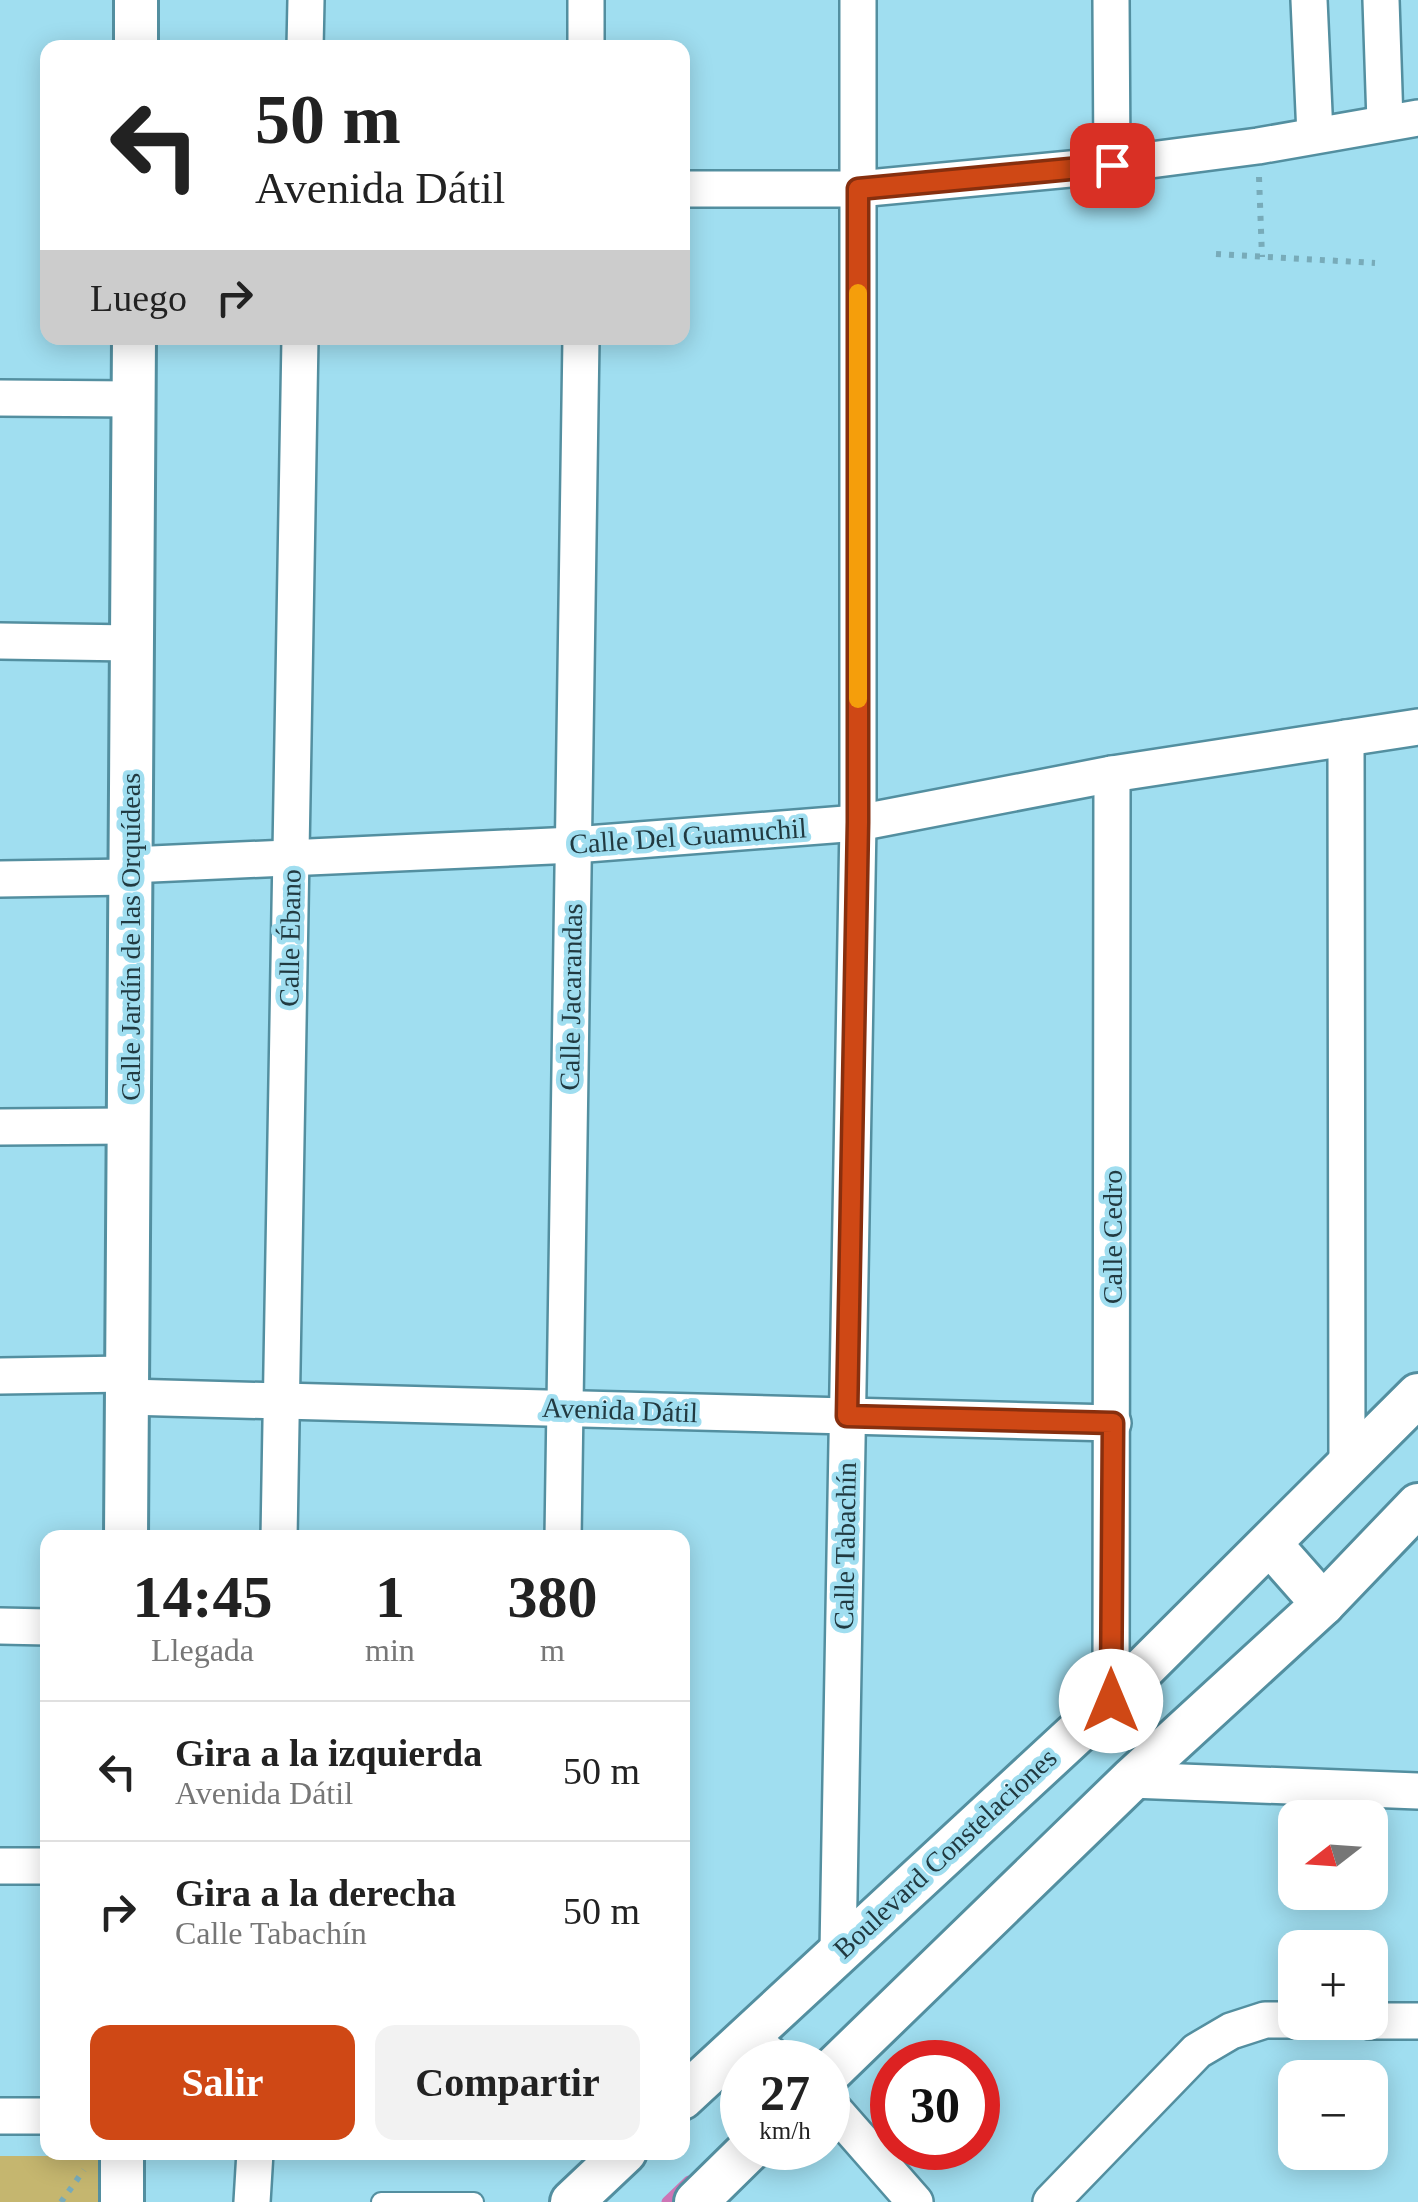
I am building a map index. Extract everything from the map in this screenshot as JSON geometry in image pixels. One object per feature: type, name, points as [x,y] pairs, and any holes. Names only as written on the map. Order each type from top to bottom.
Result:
[{"type":"street","points":[[136,0],[136,40]]},
{"type":"street","points":[[304,40],[306,0]]},
{"type":"street","points":[[586,0],[586,40]]},
{"type":"street","name":"Calle Tabachín","points":[[838,1952],[858,822],[858,0]]},
{"type":"street","points":[[1112,0],[1112,165]]},
{"type":"street","points":[[1310,0],[1315,135]]},
{"type":"street","points":[[690,189],[858,189],[1112,165],[1258,146],[1402,120],[1381,0]]},
{"type":"street","name":"Calle Jardín de las Orquídeas","points":[[126,1530],[134,345]]},
{"type":"street","name":"Calle Ébano","points":[[279,1530],[300,345]]},
{"type":"street","name":"Calle Jacarandas","points":[[563,1530],[581,345]]},
{"type":"street","points":[[0,398],[133,399]]},
{"type":"street","points":[[0,642],[132,643]]},
{"type":"street","name":"Calle Del Guamuchil","points":[[0,879],[291,858],[574,845],[858,822],[1112,774],[1418,727]]},
{"type":"street","points":[[1346,738],[1348,1466]]},
{"type":"street","name":"Calle Cedro","points":[[1111,1701],[1112,774]]},
{"type":"street","points":[[0,1128],[128,1126]]},
{"type":"street","name":"Avenida Dátil","points":[[0,1376],[282,1401],[1113,1423]]},
{"type":"street","name":"Boulevard Constelaciones","points":[[770,2040],[838,1952],[1111,1701],[1418,1396]]},
{"type":"street","points":[[850,2053],[1131,1780],[1322,1604],[1418,1505]]},
{"type":"street","points":[[1270,1545],[1322,1604]]},
{"type":"street","points":[[0,1626],[40,1627]]},
{"type":"street","points":[[1131,1780],[1418,1791]]},
{"type":"street","points":[[0,1866],[40,1866]]},
{"type":"street","points":[[1051,2202],[1197,2050],[1232,2030],[1278,2020]]},
{"type":"street","points":[[1388,2021],[1418,2021]]},
{"type":"street","name":"Boulevard Constelaciones","points":[[690,2093],[720,2076]]},
{"type":"street","points":[[0,2116],[40,2116]]},
{"type":"street","points":[[850,2128],[915,2202]]},
{"type":"street","points":[[105,2160],[122,2202]]},
{"type":"street","points":[[253,2202],[256,2160]]},
{"type":"street","points":[[572,2202],[617,2160]]},
{"type":"street","points":[[696,2202],[729,2170]]},
{"type":"lane","points":[[381,2202],[474,2202]]},
{"type":"path","points":[[1258,146],[1262,257]]},
{"type":"path","points":[[1216,254],[1374,263]]},
{"type":"path","points":[[61,2202],[104,2160]]},
{"type":"shaded area","points":[[0,2156],[100,2160],[100,2202],[0,2202]]},
{"type":"waterway","points":[[667,2202],[689,2181]]},
{"type":"slow traffic","points":[[858,293],[858,699]]},
{"type":"route","points":[[1111,1701],[1113,1423],[847,1416],[858,822],[858,189],[1112,165]]}]
